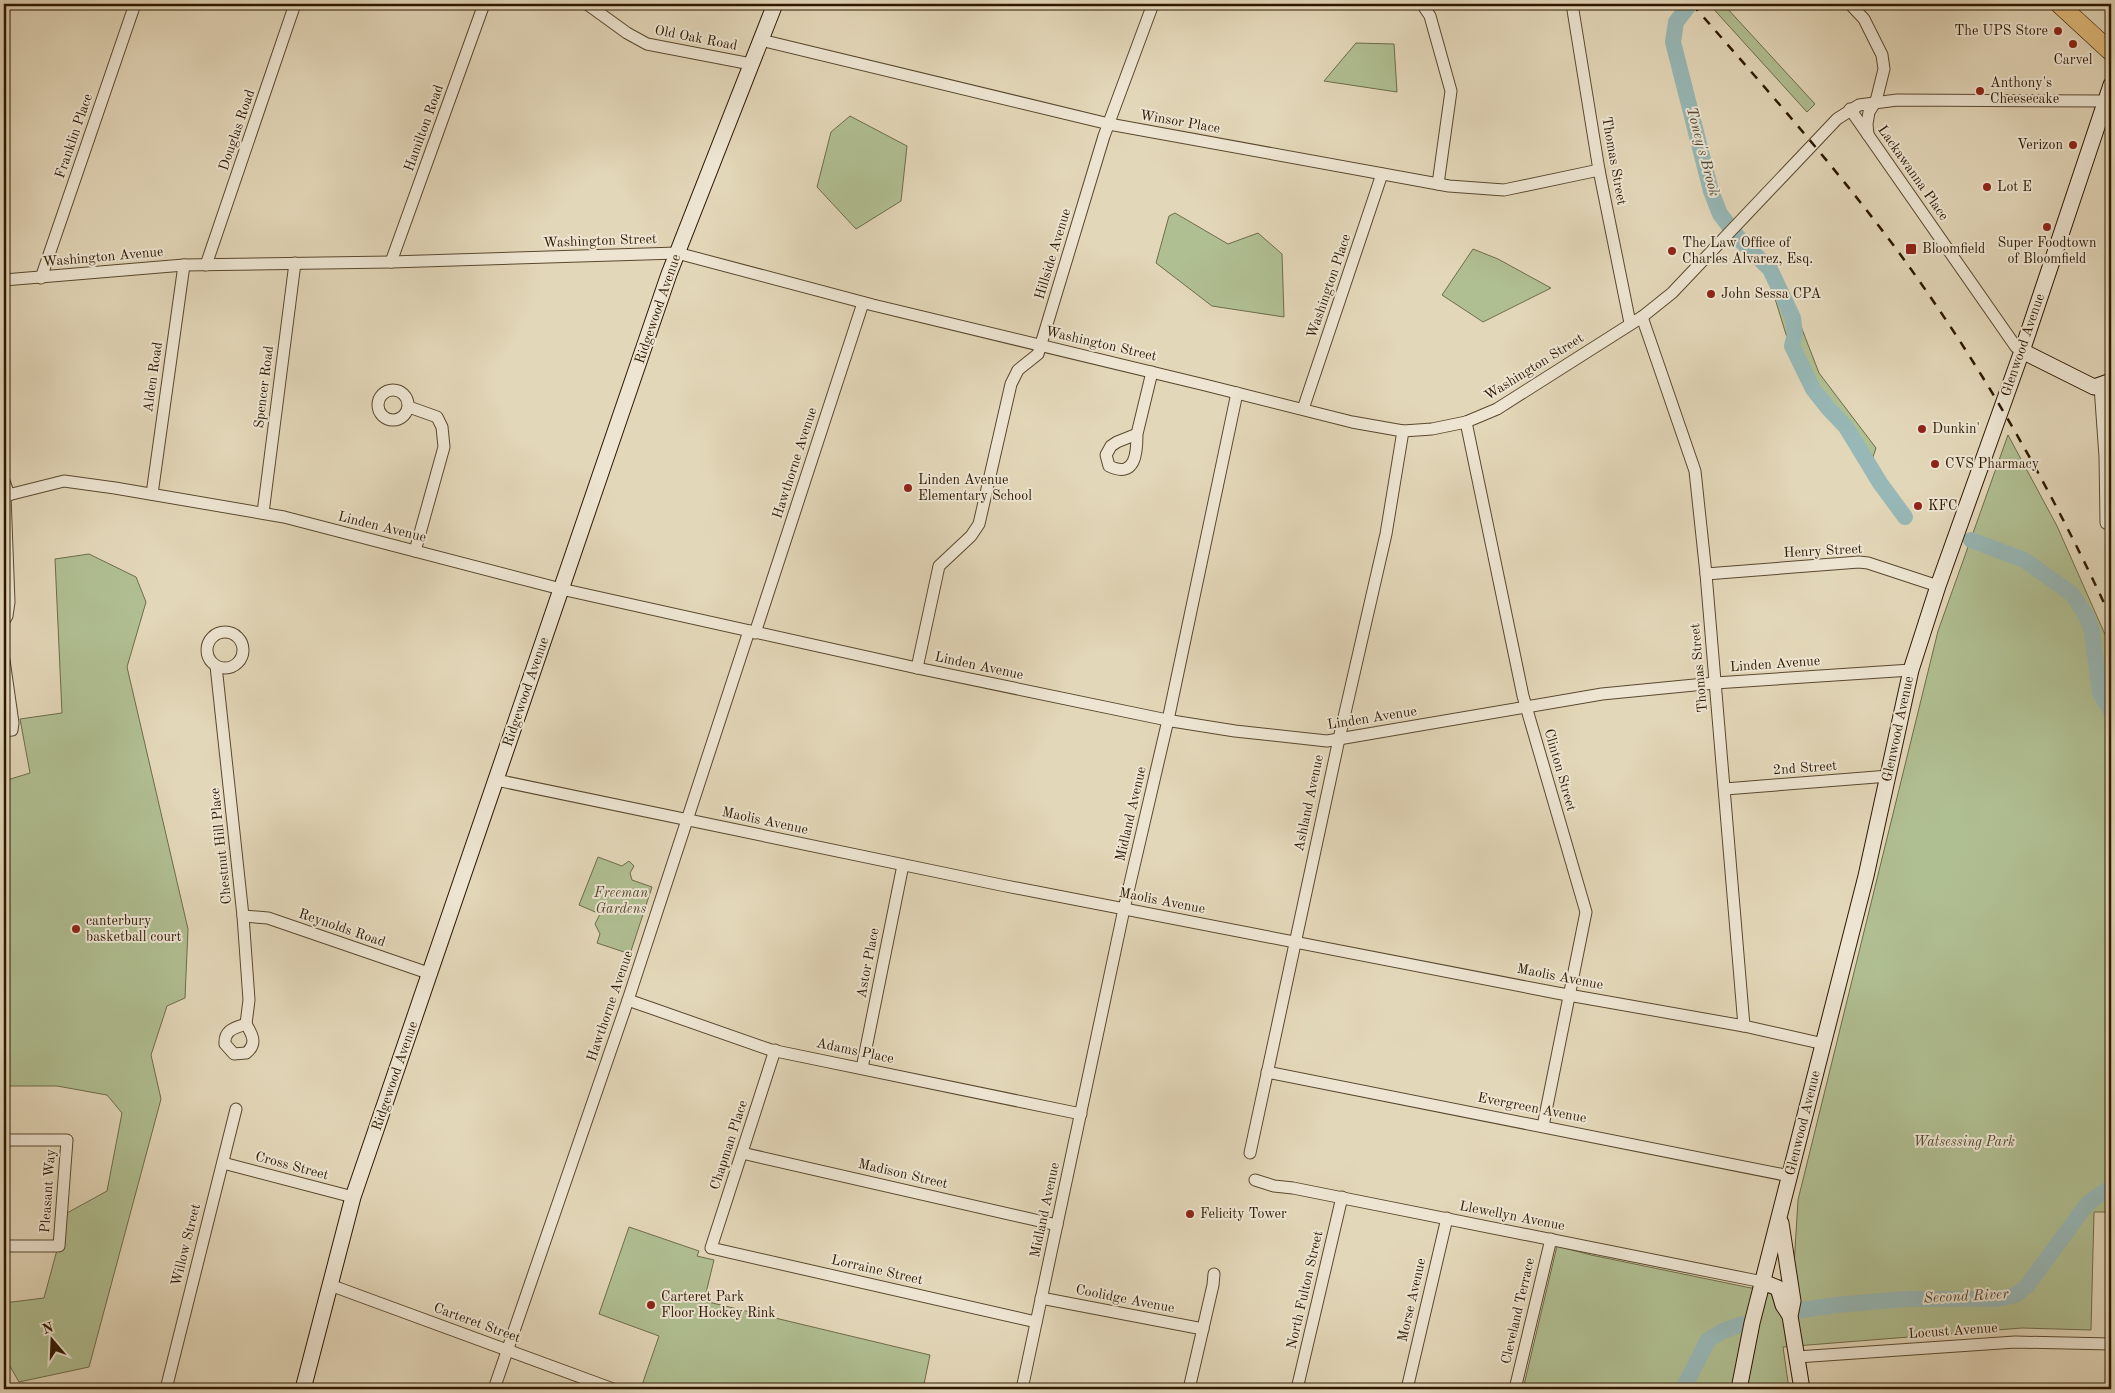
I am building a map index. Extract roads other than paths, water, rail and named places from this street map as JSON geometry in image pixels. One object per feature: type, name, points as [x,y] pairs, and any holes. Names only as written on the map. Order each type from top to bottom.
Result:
[{"type":"main road","points":[[2059,4],[2111,52]]},
{"type":"street","name":"Franklin Place","points":[[41,278],[135,4]]},
{"type":"street","name":"Douglas Road","points":[[206,265],[295,4]]},
{"type":"street","name":"Hamilton Road","points":[[391,262],[484,4]]},
{"type":"street","name":"Old Oak Road","points":[[587,4],[627,33],[647,44],[751,64]]},
{"type":"street","name":"Ridgewood Avenue","points":[[303,1389],[353,1198],[677,253],[775,4]]},
{"type":"street","name":"Hillside Avenue","points":[[917,668],[939,566],[971,536],[979,524],[1011,384],[1018,370],[1038,354],[1041,346],[1109,124],[1153,4]]},
{"type":"street","points":[[1422,4],[1430,16],[1451,91],[1438,184]]},
{"type":"street","name":"Thomas Street","points":[[1572,4],[1599,170],[1630,323]]},
{"type":"street","points":[[1850,4],[1864,19],[1882,54],[1884,69],[1876,101],[1869,112],[1868,136]]},
{"type":"street","name":"Winsor Place","points":[[761,40],[1109,124],[1438,184],[1504,190],[1599,170]]},
{"type":"street","name":"Glenwood Avenue","points":[[1739,1389],[1752,1323],[1866,876],[1911,670],[1938,586],[2022,351],[2111,85]]},
{"type":"street","name":"Washington Street","points":[[206,265],[391,262],[677,253],[863,303],[1352,422],[1403,430],[1432,429],[1466,422],[1497,409],[1642,317],[1672,292],[1837,119],[1850,109],[1876,101],[1897,100],[2105,101]]},
{"type":"street","name":"Lackawanna Place","points":[[1850,109],[2016,347],[2022,351]]},
{"type":"street","name":"Washington Place","points":[[1304,409],[1382,174]]},
{"type":"street","name":"Washington Avenue","points":[[4,280],[184,264],[206,265]]},
{"type":"street","name":"Alden Road","points":[[152,494],[184,264]]},
{"type":"street","name":"Spencer Road","points":[[263,513],[295,264]]},
{"type":"street","name":"Hawthorne Avenue","points":[[494,1389],[628,1000],[687,820],[863,303]]},
{"type":"street","name":"Thomas Street","points":[[1642,317],[1695,471],[1725,789],[1744,1026]]},
{"type":"street","points":[[2022,351],[2094,387],[2106,383],[2106,523]]},
{"type":"street","points":[[1137,434],[1152,372]]},
{"type":"street","name":"Midland Avenue","points":[[1022,1389],[1124,909],[1168,720],[1238,393]]},
{"type":"street","points":[[409,407],[437,417],[442,427],[444,447],[415,551]]},
{"type":"street","name":"Clinton Street","points":[[1466,422],[1526,707],[1586,912],[1543,1126]]},
{"type":"street","name":"Ashland Avenue","points":[[1250,1153],[1339,739],[1386,534],[1403,430]]},
{"type":"street","points":[[4,481],[9,602],[7,616],[4,621]]},
{"type":"street","name":"Linden Avenue","points":[[6,495],[64,482],[152,494],[263,513],[561,589],[917,668],[1168,720],[1236,731],[1327,741],[1602,694],[1715,683],[1911,670]]},
{"type":"street","name":"Henry Street","points":[[1706,574],[1868,562],[1938,586]]},
{"type":"street","points":[[4,660],[13,723],[8,730]]},
{"type":"street","name":"Chestnut Hill Place","points":[[216,666],[244,916],[249,1000],[246,1024]]},
{"type":"street","name":"2nd Street","points":[[1725,789],[1889,776]]},
{"type":"street","name":"Maolis Avenue","points":[[496,780],[1124,909],[1568,995],[1744,1026],[1824,1044]]},
{"type":"street","name":"Astor Place","points":[[862,1068],[903,865]]},
{"type":"street","name":"Reynolds Road","points":[[244,916],[268,918],[430,974]]},
{"type":"street","name":"Adams Place","points":[[628,1000],[775,1050],[1081,1114]]},
{"type":"street","name":"Chapman Place","points":[[711,1248],[775,1050]]},
{"type":"street","name":"Evergreen Avenue","points":[[1267,1072],[1790,1176]]},
{"type":"street","name":"Willow Street","points":[[166,1389],[236,1109]]},
{"type":"street","name":"Pleasant Way","points":[[4,1140],[67,1140],[59,1246],[4,1246]]},
{"type":"street","name":"Madison Street","points":[[742,1153],[1057,1225]]},
{"type":"street","name":"Cross Street","points":[[222,1163],[353,1198]]},
{"type":"street","name":"Llewellyn Avenue","points":[[1256,1180],[1274,1186],[1447,1218],[1763,1282]]},
{"type":"street","name":"North Fulton Street","points":[[1298,1389],[1342,1198]]},
{"type":"street","points":[[1780,1214],[1793,1301],[1790,1316]]},
{"type":"street","name":"Morse Avenue","points":[[1407,1389],[1447,1218]]},
{"type":"street","name":"Cleveland Terrace","points":[[1515,1389],[1551,1239]]},
{"type":"street","name":"Lorraine Street","points":[[711,1248],[1036,1322]]},
{"type":"street","points":[[1189,1389],[1214,1274]]},
{"type":"street","points":[[1763,1282],[1778,1288],[1783,1304],[1790,1316],[1802,1389]]},
{"type":"street","name":"Carteret Street","points":[[330,1285],[613,1389]]},
{"type":"street","name":"Coolidge Avenue","points":[[1042,1298],[1203,1329]]},
{"type":"street","name":"Locust Avenue","points":[[1797,1357],[2015,1342],[2111,1344]]},
{"type":"waterway","name":"Toney's Brook","points":[[1690,4],[1676,22],[1673,42],[1711,191],[1720,214],[1740,240],[1770,269],[1793,318],[1795,334],[1792,346],[1813,389],[1846,427],[1880,483],[1905,517]]},
{"type":"waterway","name":"Toney's Brook","points":[[1971,540],[2024,560],[2072,594],[2087,617],[2092,632],[2100,693],[2111,711]]},
{"type":"waterway","name":"Second River","points":[[1802,1310],[1905,1299],[1996,1299],[2016,1295],[2027,1286],[2087,1204],[2111,1187]]},
{"type":"waterway","name":"Second River","points":[[1683,1389],[1708,1340],[1723,1331],[1742,1324]]},
{"type":"railway","points":[[1692,4],[1848,187],[1928,293],[1986,383],[2040,475],[2111,618]]},
{"type":"place","name":"The UPS Store","points":[[2058,31]]},
{"type":"place","name":"Carvel","points":[[2073,44]]},
{"type":"place","name":"Anthony's Cheesecake","points":[[1980,91]]},
{"type":"place","name":"Verizon","points":[[2073,145]]},
{"type":"place","name":"Lot E","points":[[1987,187]]},
{"type":"place","name":"Super Foodtown of Bloomfield","points":[[2047,227]]},
{"type":"place","name":"Bloomfield","points":[[1911,249]]},
{"type":"place","name":"The Law Office of Charles Alvarez, Esq.","points":[[1672,251]]},
{"type":"place","name":"John Sessa CPA","points":[[1711,294]]},
{"type":"place","name":"Dunkin'","points":[[1922,429]]},
{"type":"place","name":"CVS Pharmacy","points":[[1935,464]]},
{"type":"place","name":"Linden Avenue Elementary School","points":[[908,488]]},
{"type":"place","name":"KFC","points":[[1918,506]]},
{"type":"place","name":"canterbury basketball court","points":[[76,929]]},
{"type":"place","name":"Felicity Tower","points":[[1190,1214]]},
{"type":"place","name":"Carteret Park Floor Hockey Rink","points":[[651,1305]]},
{"type":"park label","name":"Freeman Gardens","points":[[621,902]]},
{"type":"park label","name":"Watsessing Park","points":[[1964,1142]]}]
